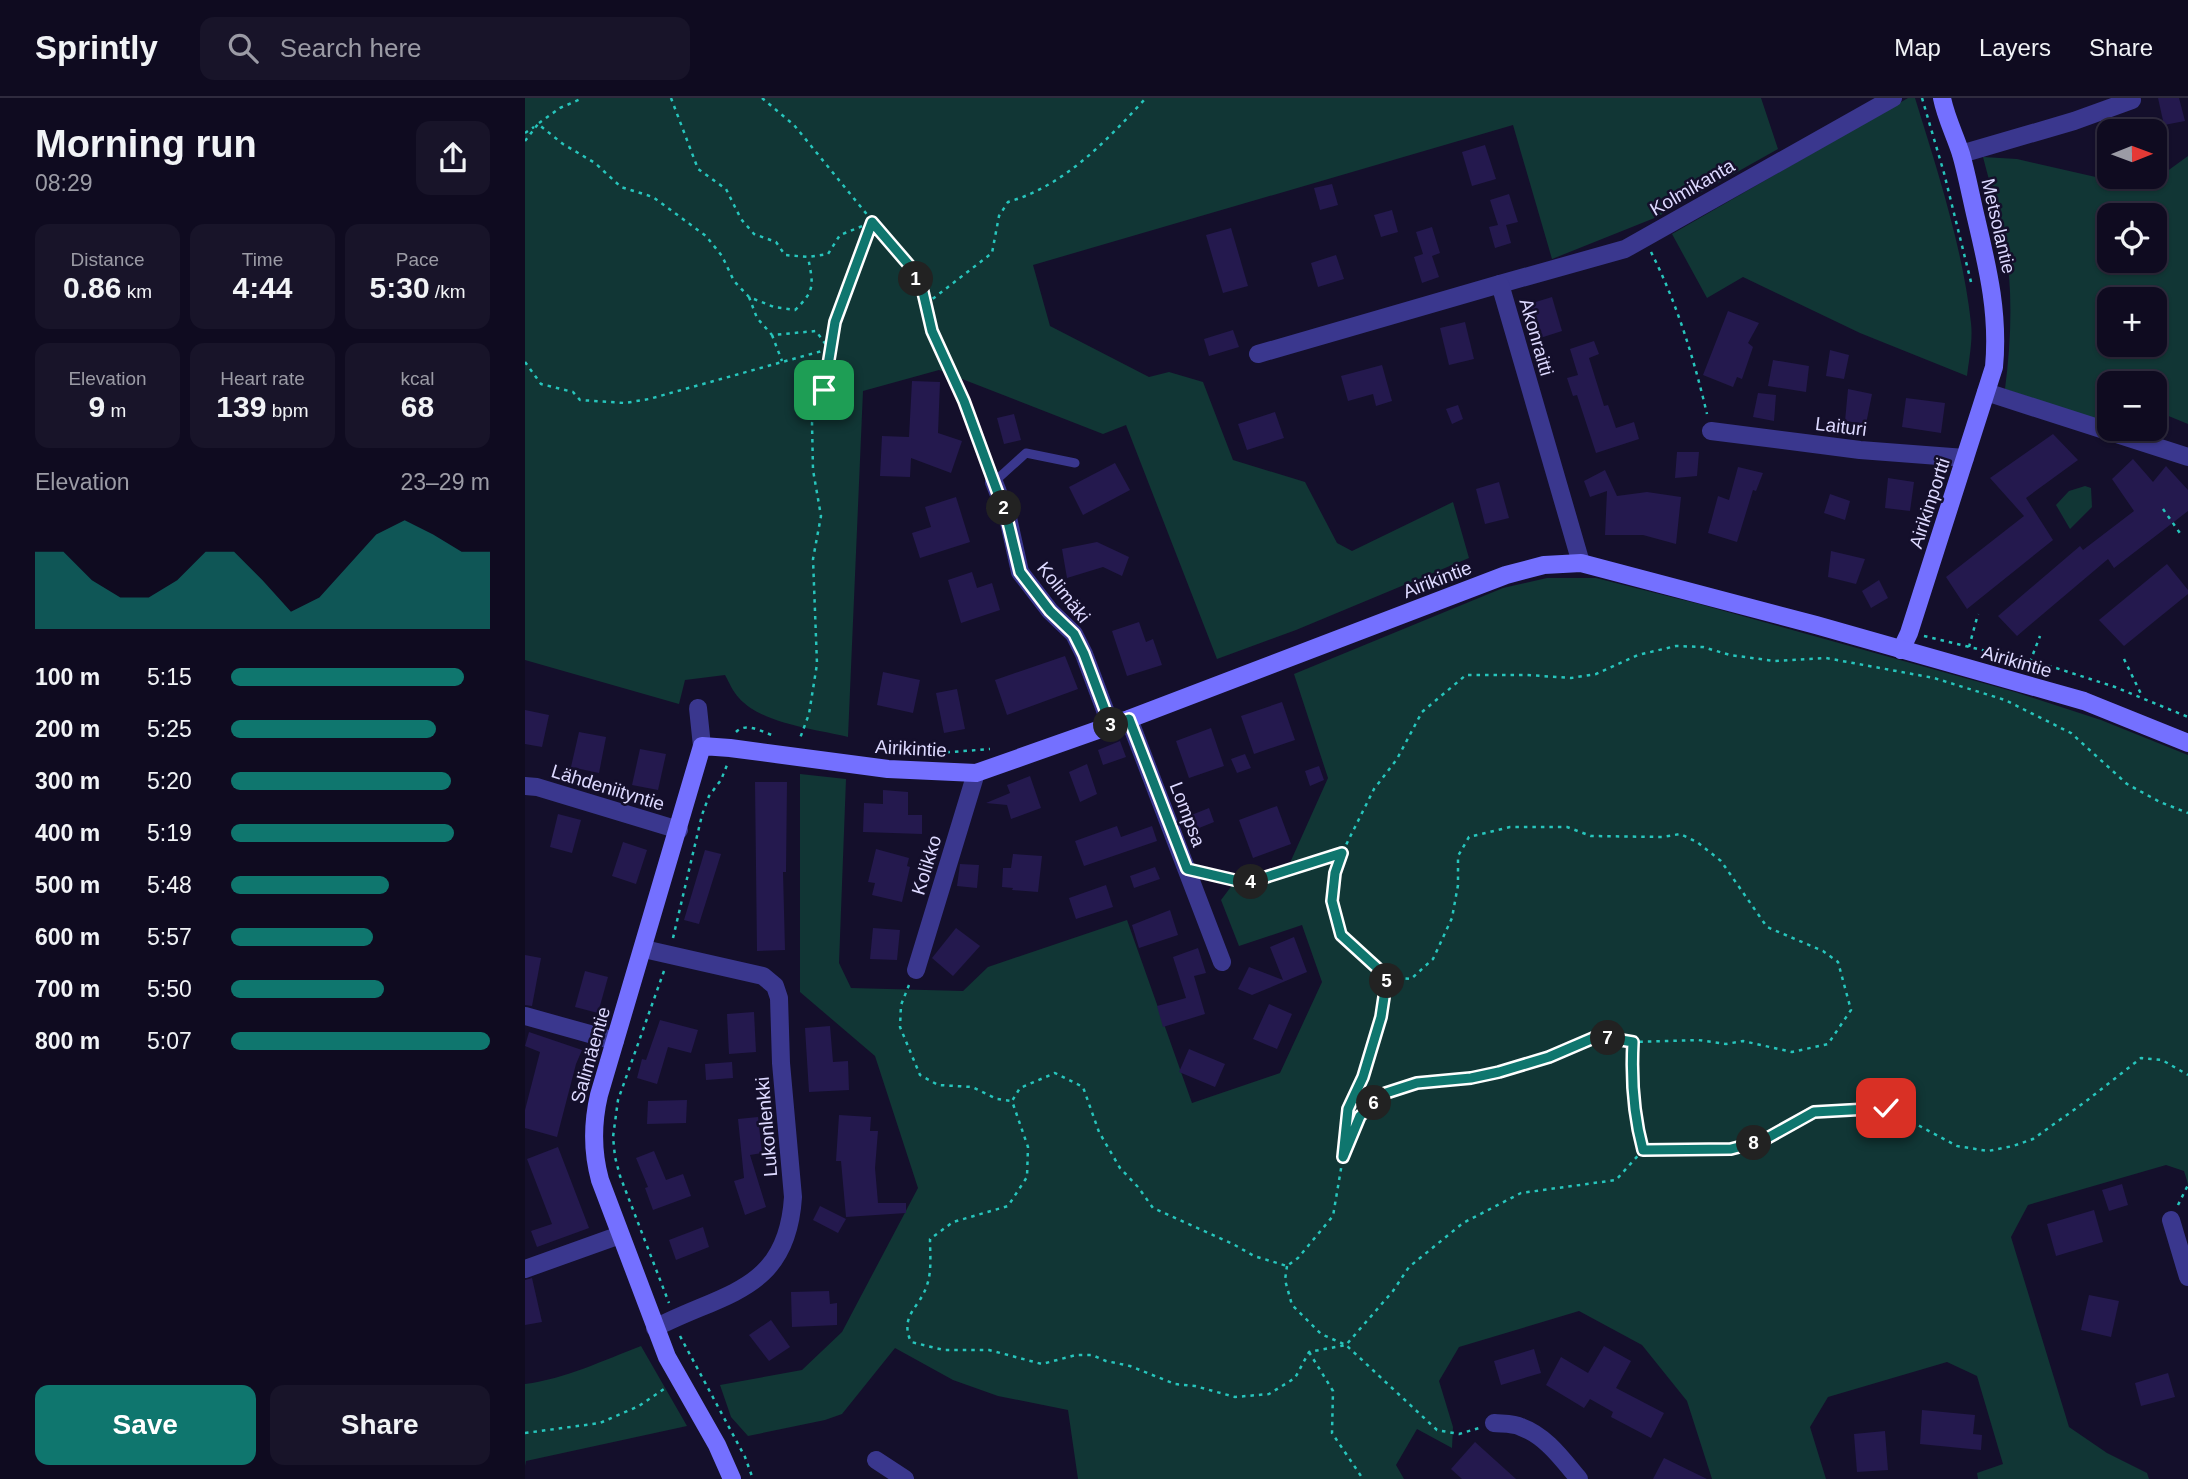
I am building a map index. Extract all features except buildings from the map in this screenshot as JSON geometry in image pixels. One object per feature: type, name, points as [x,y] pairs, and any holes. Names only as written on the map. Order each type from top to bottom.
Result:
[{"type":"street","name":"Kolmikanta","points":[[1500,284],[1625,249],[1893,98]]},
{"type":"street","name":"Metsolantie","points":[[1941,98],[1961,154],[1994,302],[1994,368]]},
{"type":"street","points":[[1961,154],[2051,128],[2134,99]]},
{"type":"street","name":"Akonraitti","points":[[1258,354],[1500,284],[1581,563]]},
{"type":"street","name":"Airikinportti","points":[[1901,650],[1909,633],[1994,368]]},
{"type":"street","points":[[1986,392],[2188,457]]},
{"type":"street","name":"Laituri","points":[[1711,431],[1860,450],[1965,458]]},
{"type":"street","name":"Kolimäki","points":[[994,482],[1007,518],[1020,572],[1050,611],[1074,634],[1111,726]]},
{"type":"street","name":"Airikintie","points":[[702,747],[730,748],[888,769],[976,773],[1111,726],[1506,575],[1544,565],[1581,563],[1816,625],[2084,701],[2188,743]]},
{"type":"street","name":"Salimäentie","points":[[698,708],[702,747],[599,1095],[593,1119],[593,1142],[600,1180],[655,1328],[679,1380],[717,1445],[731,1479]]},
{"type":"street","name":"Lompsa","points":[[1129,719],[1221,962]]},
{"type":"street","name":"Kolikko","points":[[916,970],[976,773]]},
{"type":"street","name":"Lähdeniityntie","points":[[525,786],[537,787],[679,830]]},
{"type":"street","name":"Lukonlenkki","points":[[643,949],[764,976],[775,986],[779,998],[781,1063],[793,1197],[792,1219],[771,1267],[753,1283],[736,1292],[655,1328]]},
{"type":"street","points":[[525,1016],[615,1041]]},
{"type":"street","points":[[2171,1220],[2188,1277]]},
{"type":"street","points":[[525,1269],[620,1235]]},
{"type":"street","points":[[1494,1423],[1520,1426],[1535,1434],[1555,1450],[1579,1479]]},
{"type":"street","points":[[876,1460],[905,1479]]},
{"type":"lane","points":[[994,482],[1027,453],[1075,463]]},
{"type":"path","points":[[525,134],[560,108],[583,98]]},
{"type":"path","points":[[671,98],[698,169],[726,189],[741,219],[754,234],[776,242],[785,254],[808,257],[828,254],[840,234],[872,222]]},
{"type":"path","points":[[762,98],[794,125],[909,265],[923,292],[932,331],[964,401],[994,482]]},
{"type":"path","points":[[926,304],[992,253],[999,216],[1007,202],[1032,195],[1068,173],[1106,141],[1146,98]]},
{"type":"path","points":[[1921,98],[1944,173],[1972,285]]},
{"type":"path","points":[[525,141],[538,124]]},
{"type":"path","points":[[538,124],[563,144],[595,163],[621,187],[653,197],[706,236],[722,256],[734,281],[749,297],[757,318],[772,335],[782,362]]},
{"type":"path","points":[[799,741],[809,714],[817,664],[813,559],[821,516],[813,470],[812,423],[824,390],[835,322],[872,222]]},
{"type":"path","points":[[1644,239],[1668,285],[1699,380],[1711,431]]},
{"type":"path","points":[[749,297],[774,307],[795,310],[810,296],[812,279],[808,257]]},
{"type":"path","points":[[772,335],[816,331],[829,349]]},
{"type":"path","points":[[525,362],[541,384],[573,392],[580,400],[625,403],[649,399],[829,349]]},
{"type":"path","points":[[2163,509],[2182,536]]},
{"type":"path","points":[[1969,647],[1978,614]]},
{"type":"path","points":[[1909,633],[2030,662],[2102,683],[2188,717]]},
{"type":"path","points":[[2030,662],[2040,636]]},
{"type":"path","points":[[1343,1157],[1360,1116],[1386,1093],[1417,1083],[1471,1078],[1499,1072],[1549,1057],[1598,1036],[1633,1042],[1698,1040],[1726,1044],[1743,1041],[1792,1052],[1828,1044],[1851,1010],[1838,962],[1823,951],[1767,927],[1721,861],[1697,842],[1680,834],[1663,837],[1591,836],[1567,827],[1510,827],[1469,837],[1458,856],[1458,885],[1452,918],[1433,959],[1411,979],[1387,977],[1341,935],[1332,901],[1335,873],[1374,789],[1397,759],[1422,712],[1466,675],[1571,678],[1596,674],[1638,655],[1676,646],[1703,647],[1730,655],[1775,661],[1826,658],[1934,678],[2005,700],[2070,733],[2127,783],[2160,802],[2188,813]]},
{"type":"path","points":[[2124,659],[2143,698]]},
{"type":"path","points":[[1187,869],[1247,883],[1342,853]]},
{"type":"path","points":[[916,970],[901,1005],[900,1027],[920,1075],[938,1085],[972,1087],[997,1099],[1012,1101]]},
{"type":"path","points":[[1387,977],[1381,1017],[1363,1077],[1348,1109],[1343,1157],[1332,1216],[1298,1258],[1287,1266],[1285,1280],[1292,1305],[1321,1334],[1346,1345],[1437,1430],[1458,1434],[1494,1423]]},
{"type":"path","points":[[1633,1042],[1631,1079],[1635,1124],[1643,1150]]},
{"type":"path","points":[[1309,1352],[1346,1345],[1393,1291],[1409,1267],[1463,1223],[1521,1193],[1616,1180],[1643,1150],[1731,1149],[1762,1141],[1814,1112],[1886,1108],[1957,1146],[1988,1151],[2033,1139],[2141,1058],[2162,1060],[2188,1075]]},
{"type":"path","points":[[1012,1101],[1020,1088],[1055,1073],[1083,1087],[1099,1132],[1120,1168],[1153,1208],[1254,1256],[1287,1266]]},
{"type":"path","points":[[1012,1101],[1028,1147],[1027,1177],[1008,1206],[953,1222],[929,1239],[927,1285],[908,1319],[906,1331],[911,1342],[944,1350],[989,1350],[1042,1364],[1076,1355],[1092,1355],[1130,1366],[1175,1384],[1195,1386],[1235,1397],[1269,1394],[1276,1390],[1295,1377],[1309,1352]]},
{"type":"path","points":[[2171,1220],[2188,1185]]},
{"type":"path","points":[[1309,1352],[1333,1391],[1332,1433],[1363,1479]]},
{"type":"path","points":[[525,1433],[600,1423],[639,1406],[679,1380]]},
{"type":"green space","points":[[525,98],[1761,98],[1778,149],[1657,217],[1552,259],[1513,125],[1033,265],[1050,326],[1149,377],[1169,372],[1203,382],[1233,460],[1305,482],[1337,543],[1352,551],[1453,502],[1469,558],[1296,630],[1217,659],[1126,425],[1103,434],[939,370],[863,391],[848,737],[790,724],[761,714],[739,698],[725,675],[685,680],[679,704],[525,660]]},
{"type":"green space","points":[[1908,98],[1915,98],[1962,267],[1971,329],[1967,376],[1860,333],[1743,277],[1707,298],[1672,234]]},
{"type":"green space","points":[[2188,156],[2188,424],[2167,415],[2167,371],[2097,371],[2097,420],[2005,389],[2010,332],[2009,275],[2002,230],[1983,157],[2017,159],[2097,177],[2097,189],[2167,189],[2167,171]]},
{"type":"green space","points":[[2085,486],[2091,488],[2092,507],[2070,529],[2056,505],[2069,491]]},
{"type":"green space","points":[[1547,578],[1596,578],[1699,604],[2015,692],[2101,720],[2188,755],[2188,1184],[2184,1171],[2166,1165],[2028,1205],[2011,1237],[2069,1427],[2107,1453],[2147,1473],[2149,1479],[1978,1479],[1977,1473],[2003,1464],[1977,1376],[1947,1362],[1828,1397],[1810,1427],[1826,1479],[1712,1479],[1687,1401],[1642,1345],[1579,1311],[1459,1347],[1439,1381],[1453,1427],[1452,1448],[1417,1429],[1396,1465],[1404,1479],[1078,1479],[1068,1410],[998,1396],[953,1380],[895,1348],[842,1414],[748,1436],[731,1417],[720,1385],[802,1370],[842,1332],[918,1188],[875,1056],[800,992],[800,774],[846,779],[839,963],[851,988],[963,991],[988,967],[1127,920],[1192,1103],[1280,1073],[1322,982],[1302,925],[1239,946],[1221,900],[1233,884],[1289,865],[1328,778],[1294,674],[1503,588]]},
{"type":"green space","points":[[641,1346],[687,1426],[526,1461],[525,1466],[525,1384],[570,1373]]},
{"type":"route","points":[[824,390],[835,322],[872,222],[909,265],[923,292],[932,331],[964,401],[1007,518],[1020,572],[1050,611],[1074,634],[1111,726],[1129,719],[1187,869],[1247,883],[1342,853],[1335,873],[1332,901],[1341,935],[1387,977],[1381,1017],[1363,1077],[1348,1109],[1343,1157],[1360,1116],[1386,1093],[1417,1083],[1471,1078],[1499,1072],[1549,1057],[1598,1036],[1633,1042],[1631,1079],[1635,1124],[1643,1150],[1731,1149],[1762,1141],[1814,1112],[1843,1108],[1886,1108]]}]
